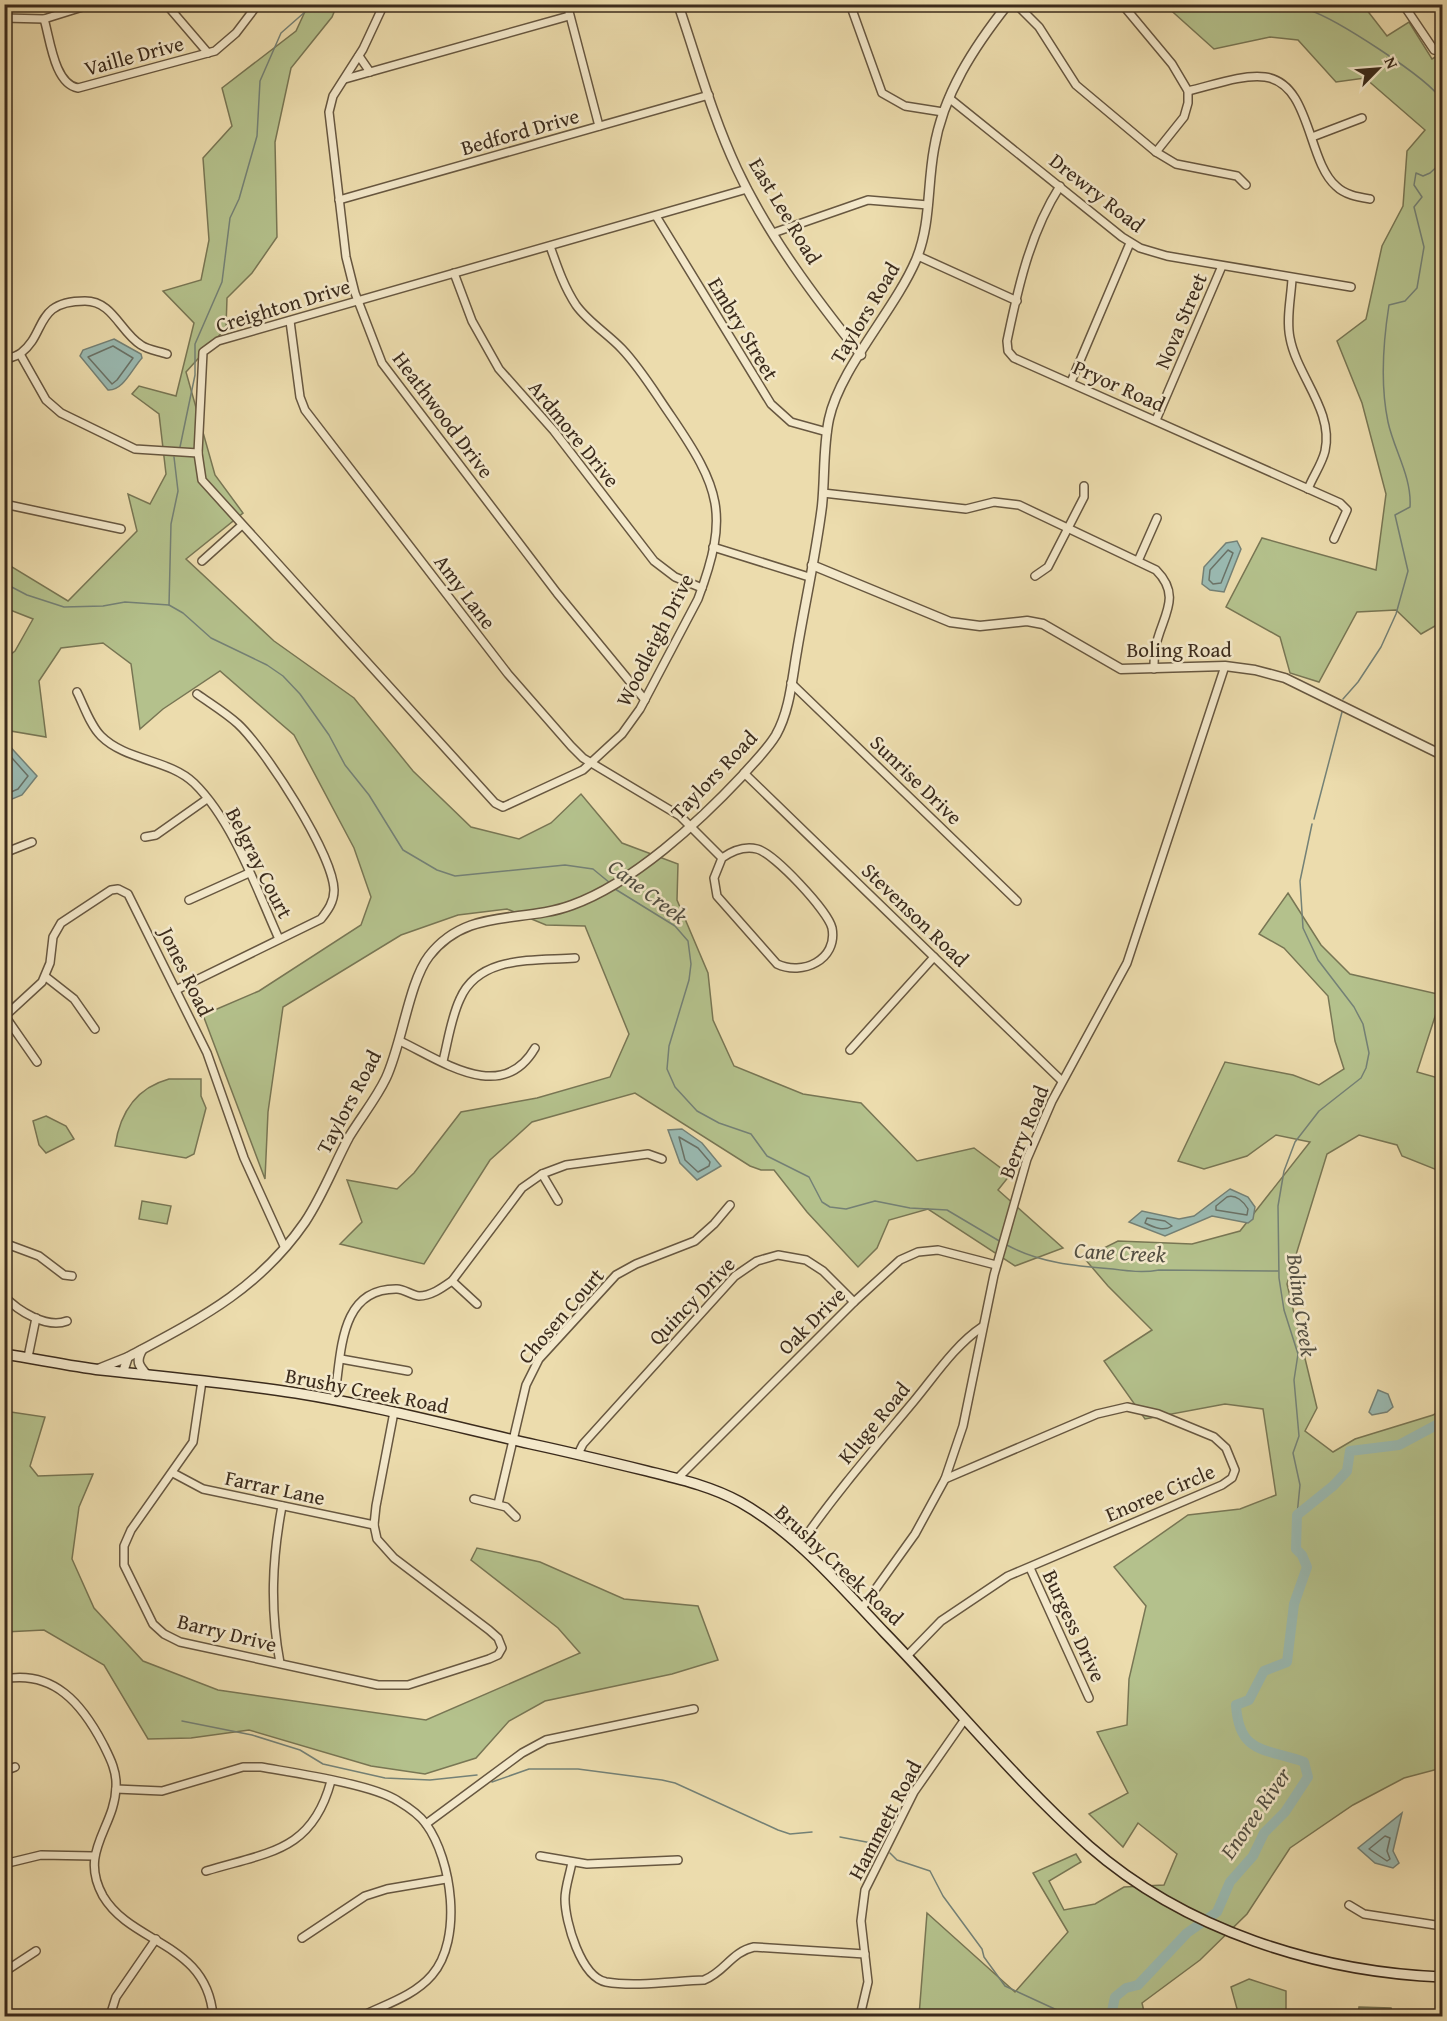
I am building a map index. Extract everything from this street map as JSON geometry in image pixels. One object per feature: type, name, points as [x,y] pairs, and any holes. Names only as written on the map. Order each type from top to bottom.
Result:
[{"type":"main road","name":"Brushy Creek Road","points":[[4,1354],[97,1370],[202,1381],[334,1400],[678,1478],[737,1500],[799,1546],[862,1608],[1048,1807],[1091,1848],[1167,1900],[1233,1932],[1283,1951],[1331,1964],[1386,1973],[1443,1977]]},
{"type":"street","points":[[4,18],[44,19],[92,4]]},
{"type":"street","points":[[166,4],[208,53],[228,41],[258,4]]},
{"type":"street","name":"Heathwood Drive","points":[[384,4],[359,56],[333,96],[329,112],[346,257],[358,301],[387,371],[557,593],[645,700]]},
{"type":"street","points":[[567,4],[599,126]]},
{"type":"street","name":"East Lee Road","points":[[678,4],[727,147],[747,189],[773,233],[861,356]]},
{"type":"street","points":[[850,4],[882,93],[905,106],[943,112]]},
{"type":"street","name":"Taylors Road","points":[[97,1370],[142,1350],[222,1306],[251,1282],[284,1246],[311,1212],[349,1138],[386,1077],[426,960],[452,933],[486,920],[548,912],[570,906],[616,884],[692,826],[744,773],[777,733],[785,713],[812,565],[823,493],[827,432],[836,398],[900,293],[918,256],[926,232],[933,150],[943,112],[973,53],[1008,4]]},
{"type":"street","points":[[1016,4],[1039,27],[1076,85],[1156,152],[1176,164],[1237,176],[1246,185]]},
{"type":"street","points":[[1122,4],[1172,64],[1188,91],[1188,104],[1184,117],[1156,152]]},
{"type":"street","points":[[1403,4],[1439,52]]},
{"type":"street","points":[[345,79],[569,16]]},
{"type":"street","name":"Vaille Drive","points":[[44,19],[59,71],[66,82],[75,88],[208,53]]},
{"type":"street","points":[[359,56],[370,72]]},
{"type":"street","points":[[1188,91],[1252,77],[1274,79],[1291,93],[1334,184],[1353,195],[1370,199]]},
{"type":"street","name":"Bedford Drive","points":[[339,200],[709,95]]},
{"type":"street","name":"Drewry Road","points":[[950,98],[1130,243],[1167,256],[1292,279],[1351,287]]},
{"type":"street","points":[[1311,137],[1362,118]]},
{"type":"street","name":"Pryor Road","points":[[1060,186],[1037,228],[1007,342],[1009,354],[1346,508],[1334,539]]},
{"type":"street","name":"Creighton Drive","points":[[593,764],[507,806],[498,805],[202,480],[198,453],[201,365],[204,350],[218,341],[747,189]]},
{"type":"street","points":[[773,233],[868,200],[928,204]]},
{"type":"street","name":"Embry Street","points":[[656,216],[771,404],[791,422],[827,432]]},
{"type":"street","points":[[1071,382],[1130,243]]},
{"type":"street","name":"Woodleigh Drive","points":[[550,246],[564,283],[576,305],[638,367],[703,466],[716,505],[712,546],[702,588],[645,700],[622,734],[593,764]]},
{"type":"street","points":[[918,256],[1017,301]]},
{"type":"street","name":"Nova Street","points":[[1156,420],[1222,266]]},
{"type":"street","name":"Ardmore Drive","points":[[454,273],[472,321],[506,378],[554,431],[654,561],[675,577],[702,588]]},
{"type":"street","points":[[1292,279],[1288,318],[1290,340],[1319,408],[1326,434],[1324,455],[1308,489]]},
{"type":"street","points":[[4,360],[20,354],[30,343],[43,319],[52,310],[72,302],[84,301],[99,303],[107,309],[141,345],[167,354]]},
{"type":"street","name":"Amy Lane","points":[[290,321],[300,396],[305,410],[508,674],[571,746],[593,764],[680,816],[722,858]]},
{"type":"street","points":[[20,354],[46,400],[61,413],[135,449],[198,453]]},
{"type":"street","points":[[1035,576],[1048,567],[1084,497],[1084,486]]},
{"type":"street","points":[[823,493],[966,509],[994,502],[1019,505],[1156,570],[1164,579],[1170,592],[1169,607],[1155,650],[1154,669]]},
{"type":"street","points":[[4,504],[121,529]]},
{"type":"street","points":[[1138,561],[1157,518]]},
{"type":"street","points":[[202,561],[242,525]]},
{"type":"street","points":[[712,546],[809,577]]},
{"type":"street","name":"Boling Road","points":[[812,565],[940,619],[980,626],[1035,622],[1057,630],[1116,667],[1154,669],[1225,666],[1255,670],[1294,681],[1443,755]]},
{"type":"street","name":"Berry Road","points":[[862,1608],[915,1534],[945,1479],[963,1426],[996,1265],[1027,1159],[1062,1081],[1129,957],[1225,666]]},
{"type":"street","name":"Sunrise Drive","points":[[791,683],[1017,901]]},
{"type":"street","name":"Belgray Court","points":[[77,692],[101,736],[119,748],[183,774],[207,799],[226,828],[279,939]]},
{"type":"street","points":[[176,990],[321,919],[330,906],[334,890],[327,864],[294,802],[262,751],[238,724],[197,694]]},
{"type":"street","name":"Stevenson Road","points":[[744,773],[1062,1081]]},
{"type":"street","points":[[145,837],[156,835],[207,799]]},
{"type":"street","points":[[4,853],[32,842]]},
{"type":"street","points":[[759,849],[780,866],[829,920],[833,935],[825,955],[817,963],[802,969],[785,968],[777,964],[717,896],[714,878],[722,858],[738,850],[759,849]]},
{"type":"street","points":[[189,900],[249,873]]},
{"type":"street","name":"Jones Road","points":[[46,977],[53,937],[58,926],[111,890],[118,889],[131,898],[207,1053],[244,1158],[284,1246]]},
{"type":"street","points":[[850,1050],[934,957]]},
{"type":"street","points":[[443,1061],[459,1000],[467,986],[478,975],[491,967],[506,963],[574,958]]},
{"type":"street","points":[[37,1062],[5,1016],[34,992],[46,977],[74,999],[95,1029]]},
{"type":"street","points":[[400,1041],[471,1075],[485,1078],[500,1076],[529,1059],[535,1048]]},
{"type":"street","points":[[334,1400],[349,1315],[360,1299],[381,1291],[398,1289],[418,1296],[437,1292],[452,1281],[522,1188],[542,1174],[566,1165],[648,1154],[662,1159]]},
{"type":"street","points":[[542,1174],[558,1201]]},
{"type":"street","name":"Chosen Court","points":[[498,1504],[526,1385],[534,1366],[605,1285],[628,1268],[694,1240],[707,1231],[730,1205]]},
{"type":"street","points":[[4,1244],[39,1256],[64,1275],[72,1276]]},
{"type":"street","name":"Oak Drive","points":[[678,1478],[892,1266],[918,1252],[944,1251],[996,1265]]},
{"type":"street","name":"Quincy Drive","points":[[578,1454],[583,1444],[673,1344],[735,1276],[750,1264],[771,1256],[800,1258],[823,1271],[854,1302]]},
{"type":"street","points":[[452,1281],[477,1304]]},
{"type":"street","points":[[4,1296],[18,1309],[36,1318],[56,1323],[67,1321]]},
{"type":"street","points":[[28,1358],[36,1318]]},
{"type":"street","name":"Kluge Road","points":[[799,1546],[824,1510],[938,1372],[971,1335],[982,1327]]},
{"type":"street","points":[[142,1350],[137,1358],[139,1365],[147,1375]]},
{"type":"street","points":[[123,1372],[128,1357]]},
{"type":"street","points":[[341,1359],[408,1371]]},
{"type":"street","name":"Barry Drive","points":[[202,1381],[195,1434],[189,1450],[131,1530],[123,1553],[124,1564],[153,1624],[164,1635],[180,1642],[378,1685],[408,1685],[498,1655],[502,1648],[492,1633],[386,1552],[377,1539],[374,1525]]},
{"type":"street","name":"Enoree Circle","points":[[907,1656],[941,1621],[1008,1576],[1228,1482],[1234,1476],[1235,1468],[1226,1448],[1214,1437],[1143,1409],[1121,1408],[1097,1414],[945,1479]]},
{"type":"street","points":[[374,1525],[394,1413]]},
{"type":"street","name":"Farrar Lane","points":[[174,1473],[202,1490],[374,1525]]},
{"type":"street","points":[[474,1499],[508,1508],[516,1517]]},
{"type":"street","points":[[280,1663],[273,1607],[273,1569],[282,1506]]},
{"type":"street","name":"Burgess Drive","points":[[1030,1568],[1089,1698]]},
{"type":"street","points":[[4,1679],[27,1677],[59,1688],[74,1699],[89,1719],[112,1761],[116,1789],[93,1856],[98,1884],[107,1902],[120,1914],[183,1958],[198,1973],[210,1997],[213,2016]]},
{"type":"street","points":[[426,1824],[522,1753],[546,1740],[694,1709]]},
{"type":"street","name":"Hammett Road","points":[[860,2016],[868,1982],[861,1915],[868,1884],[914,1792],[965,1719]]},
{"type":"street","points":[[116,1789],[162,1791],[253,1766],[331,1781],[389,1796],[412,1810],[426,1824],[439,1851],[446,1879],[451,1930],[441,1961],[431,1976],[414,1991],[362,2016]]},
{"type":"street","points":[[4,1771],[15,1767]]},
{"type":"street","points":[[206,1871],[282,1847],[299,1838],[319,1815],[331,1781]]},
{"type":"street","points":[[4,1864],[41,1855],[93,1856]]},
{"type":"street","points":[[540,1856],[572,1862],[678,1860]]},
{"type":"street","points":[[572,1862],[565,1899],[571,1929],[578,1953],[589,1973],[604,1982],[704,1980],[716,1975],[736,1953],[754,1947],[865,1954]]},
{"type":"street","points":[[302,1938],[365,1896],[387,1889],[446,1879]]},
{"type":"street","points":[[1349,1905],[1364,1914],[1443,1926]]},
{"type":"street","points":[[110,2016],[116,1997],[156,1939]]},
{"type":"street","points":[[4,1972],[36,1951]]},
{"type":"green space","points":[[308,5],[337,5],[332,17],[291,68],[275,142],[277,237],[252,273],[227,298],[226,328],[186,372],[215,475],[243,513],[186,559],[274,641],[354,698],[413,771],[471,827],[519,839],[551,823],[581,794],[622,843],[678,864],[677,900],[708,973],[713,1020],[734,1066],[803,1094],[861,1103],[917,1161],[974,1148],[1010,1175],[998,1190],[1063,1248],[1015,1266],[928,1209],[889,1220],[877,1248],[858,1267],[807,1212],[774,1170],[761,1170],[750,1166],[635,1093],[532,1122],[490,1160],[424,1264],[340,1244],[362,1222],[347,1180],[397,1189],[414,1173],[461,1112],[537,1098],[610,1077],[629,1034],[585,926],[546,925],[507,909],[458,915],[401,935],[283,1007],[268,1112],[265,1179],[203,1015],[259,991],[361,925],[371,897],[354,848],[294,735],[220,671],[163,709],[140,729],[131,664],[103,643],[61,648],[39,681],[46,737],[5,730],[5,659],[15,651],[33,619],[5,608],[4,562],[68,601],[137,531],[128,494],[150,504],[166,474],[159,414],[132,394],[139,386],[176,396],[194,323],[163,291],[201,280],[209,240],[203,158],[232,126],[222,88],[296,31]]},
{"type":"green space","points":[[1165,5],[1363,5],[1387,36],[1409,22],[1432,59],[1442,53],[1442,622],[1421,634],[1396,610],[1357,612],[1319,682],[1290,673],[1280,637],[1226,607],[1262,538],[1376,570],[1386,494],[1362,403],[1337,341],[1366,319],[1382,246],[1403,206],[1407,151],[1425,130],[1365,78],[1336,82],[1298,40],[1270,37],[1214,49]]},
{"type":"green space","points":[[1288,893],[1321,945],[1350,974],[1442,995],[1417,1072],[1442,1079],[1442,1172],[1402,1156],[1397,1145],[1359,1135],[1327,1154],[1287,1284],[1317,1408],[1305,1431],[1333,1452],[1355,1439],[1433,1415],[1442,1409],[1442,1768],[1404,1778],[1353,1805],[1290,1848],[1247,1914],[1200,1960],[1142,2003],[1145,2016],[919,2016],[927,1913],[1015,1992],[1068,1932],[1033,1873],[1076,1854],[1081,1862],[1049,1881],[1064,1910],[1095,1904],[1124,1887],[1164,1885],[1177,1854],[1138,1823],[1123,1847],[1089,1814],[1128,1793],[1097,1732],[1127,1725],[1129,1679],[1146,1606],[1114,1567],[1188,1515],[1240,1509],[1276,1495],[1263,1409],[1225,1404],[1145,1419],[1104,1361],[1152,1330],[1084,1258],[1118,1241],[1192,1244],[1240,1231],[1310,1142],[1276,1135],[1247,1156],[1204,1169],[1178,1161],[1225,1062],[1293,1075],[1319,1085],[1344,1069],[1335,1041],[1328,996],[1284,948],[1259,934]]},
{"type":"green space","points":[[169,1079],[201,1079],[201,1096],[206,1108],[194,1154],[186,1158],[115,1146],[121,1123],[139,1095],[157,1083]]},
{"type":"green space","points":[[46,1116],[66,1126],[74,1139],[46,1153],[39,1145],[33,1121]]},
{"type":"green space","points":[[142,1201],[171,1206],[167,1224],[139,1219]]},
{"type":"green space","points":[[4,1411],[45,1417],[30,1466],[38,1476],[93,1474],[79,1507],[72,1559],[94,1608],[143,1661],[218,1690],[426,1720],[580,1653],[558,1628],[471,1560],[477,1548],[540,1562],[624,1599],[698,1606],[718,1660],[672,1674],[545,1701],[509,1721],[476,1758],[425,1774],[371,1766],[249,1730],[191,1738],[148,1739],[104,1665],[44,1630],[5,1632]]},
{"type":"green space","points":[[1249,1979],[1286,1991],[1286,2016],[1239,2016],[1231,1987]]},
{"type":"green space","points":[[1359,2007],[1391,2008],[1394,2016],[1358,2016]]},
{"type":"water","points":[[114,339],[141,354],[142,358],[123,383],[108,390],[80,356],[83,350]]},
{"type":"water","points":[[1237,541],[1241,549],[1224,592],[1210,590],[1202,584],[1204,567],[1226,543]]},
{"type":"water","points":[[5,741],[37,776],[22,795],[5,802]]},
{"type":"water","points":[[682,1129],[702,1143],[721,1166],[697,1180],[680,1163],[668,1130]]},
{"type":"water","points":[[1230,1189],[1248,1197],[1255,1207],[1253,1219],[1248,1223],[1212,1216],[1165,1236],[1129,1222],[1142,1211],[1179,1219],[1194,1216]]},
{"type":"water","points":[[1378,1390],[1388,1394],[1393,1407],[1387,1412],[1372,1415],[1369,1412]]},
{"type":"water","points":[[1402,1813],[1393,1851],[1399,1863],[1393,1868],[1375,1863],[1358,1848]]},
{"type":"waterway","points":[[180,447],[195,375],[195,344],[222,282],[230,218],[239,199],[257,136],[260,81],[281,33],[314,4]]},
{"type":"waterway","name":"Boling Creek","points":[[1249,4],[1302,8],[1322,16],[1359,36],[1400,64],[1442,100]]},
{"type":"waterway","name":"Boling Creek","points":[[1343,699],[1358,682],[1381,647],[1396,614],[1408,571],[1395,515],[1410,507],[1410,496],[1406,474],[1388,422],[1383,378],[1385,334],[1389,305],[1405,301],[1417,288],[1424,247],[1414,207],[1422,197],[1414,185],[1416,173],[1423,176],[1442,162]]},
{"type":"waterway","points":[[169,605],[171,524],[178,491],[174,457]]},
{"type":"waterway","name":"Cane Creek","points":[[4,583],[27,595],[64,607],[103,606],[125,602],[169,605],[183,613],[211,638],[267,665],[283,676],[300,694],[329,735],[345,765],[369,795],[403,850],[437,870],[455,876],[565,865],[593,869],[610,883]]},
{"type":"waterway","name":"Boling Creek","points":[[1314,819],[1342,712]]},
{"type":"waterway","name":"Boling Creek","points":[[1297,1515],[1300,1485],[1293,1453],[1299,1436],[1294,1380],[1298,1354],[1284,1310],[1279,1278],[1278,1206],[1284,1171],[1295,1142],[1319,1111],[1361,1078],[1369,1053],[1363,1024],[1354,1007],[1318,960],[1303,928],[1300,881],[1312,824]]},
{"type":"waterway","name":"Cane Creek","points":[[615,889],[675,926],[688,941],[691,964],[689,980],[669,1046],[667,1069],[675,1087],[697,1111],[719,1123],[751,1134],[767,1156],[809,1177],[822,1202],[830,1207],[846,1209],[875,1201],[910,1208],[947,1210],[1001,1242]]},
{"type":"waterway","name":"Cane Creek","points":[[1005,1244],[1031,1256],[1044,1259],[1130,1271],[1278,1271]]},
{"type":"waterway","name":"Enoree River","points":[[1111,2016],[1115,1997],[1126,1988],[1138,1985],[1187,1933],[1217,1912],[1230,1882],[1253,1856],[1264,1833],[1285,1812],[1308,1777],[1304,1762],[1267,1751],[1249,1741],[1238,1721],[1236,1705],[1249,1700],[1264,1671],[1287,1662],[1294,1604],[1307,1567],[1302,1555],[1296,1549],[1297,1515],[1333,1486],[1347,1471],[1350,1451],[1399,1445],[1442,1422]]},
{"type":"waterway","points":[[182,1721],[252,1735],[300,1750],[323,1764],[385,1778],[430,1780],[477,1775]]},
{"type":"waterway","points":[[492,1782],[529,1769],[578,1769],[662,1780],[675,1783],[778,1830],[790,1834],[812,1832]]},
{"type":"waterway","points":[[840,1837],[882,1845]]},
{"type":"waterway","points":[[890,1853],[897,1860],[930,1871],[943,1896],[982,1949],[984,1957],[1005,1986],[1070,2016]]}]
